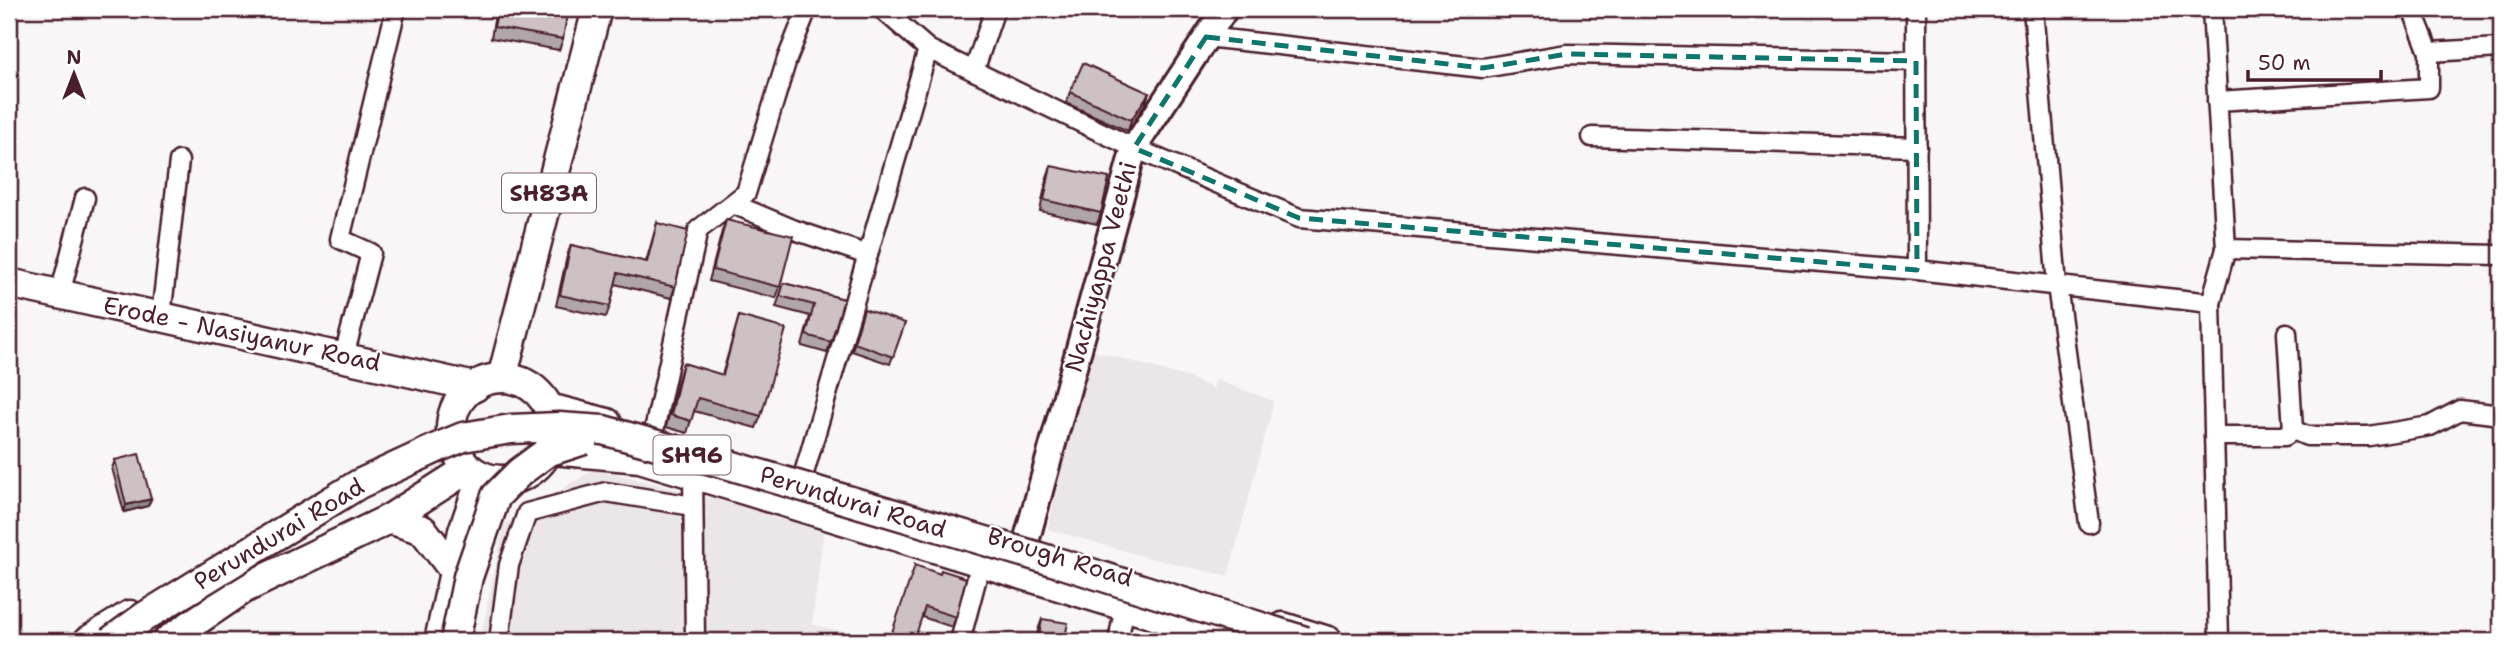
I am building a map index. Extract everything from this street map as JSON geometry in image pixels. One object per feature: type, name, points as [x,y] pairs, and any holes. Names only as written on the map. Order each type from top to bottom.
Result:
[{"type":"main road","name":"SH83A","points":[[502,377],[597,9]]},
{"type":"main road","name":"Erode - Nasiyanur Road","points":[[9,283],[475,387]]},
{"type":"main road","points":[[502,377],[525,384],[539,394],[549,408],[554,425],[550,450],[532,471],[517,478],[499,480],[475,472],[458,456],[452,435],[455,411],[463,397],[475,387],[502,377]]},
{"type":"main road","name":"Brough Road","points":[[549,408],[653,435],[1024,546],[1328,641]]},
{"type":"main road","name":"Perundurai Road","points":[[111,641],[144,617],[359,484],[463,437],[511,429],[559,427],[603,430],[713,461],[1066,565],[1305,641]]},
{"type":"main road","points":[[88,641],[376,464],[452,435]]},
{"type":"main road","name":"Perundurai Road","points":[[134,641],[299,534],[415,467],[468,447],[530,437],[584,440],[619,447],[1275,641]]},
{"type":"main road","points":[[455,641],[468,577],[496,496],[520,471],[547,453],[584,440]]},
{"type":"main road","name":"Brough Road","points":[[550,450],[640,458],[1239,641]]},
{"type":"main road","points":[[167,641],[245,588],[388,519],[475,472]]},
{"type":"main road","points":[[439,641],[475,472]]},
{"type":"main road","points":[[388,519],[423,530],[454,571]]},
{"type":"street","points":[[653,435],[698,230],[746,194],[787,60],[807,9]]},
{"type":"street","points":[[883,9],[928,49],[1134,148],[1299,218],[1917,270],[2211,303]]},
{"type":"street","points":[[974,71],[995,9]]},
{"type":"street","name":"Nachiyappa Veethi","points":[[1017,573],[1134,148],[1225,9]]},
{"type":"street","points":[[1916,9],[1917,270]]},
{"type":"street","points":[[2033,9],[2057,285],[2089,523]]},
{"type":"street","points":[[2212,9],[2226,249],[2211,303],[2219,641]]},
{"type":"street","points":[[2217,101],[2429,88],[2429,52],[2412,9]]},
{"type":"street","points":[[344,356],[371,253],[340,239],[395,13]]},
{"type":"street","points":[[1206,37],[1483,68],[1567,54],[1916,61]]},
{"type":"street","points":[[2429,52],[2501,48]]},
{"type":"street","points":[[802,480],[928,49]]},
{"type":"street","points":[[1592,137],[1917,147]]},
{"type":"street","points":[[161,316],[180,161]]},
{"type":"street","points":[[60,294],[85,198]]},
{"type":"street","points":[[733,204],[795,230],[868,255]]},
{"type":"street","points":[[2226,249],[2501,255]]},
{"type":"street","points":[[2287,333],[2293,430]]},
{"type":"street","points":[[2293,430],[2306,436],[2369,436],[2430,426],[2460,410],[2501,415]]},
{"type":"street","points":[[2214,436],[2285,436],[2293,430]]},
{"type":"street","points":[[693,474],[695,641]]},
{"type":"street","points":[[499,641],[509,565],[527,513],[606,492],[693,506]]},
{"type":"street","points":[[960,641],[981,562]]},
{"type":"street","points":[[1118,641],[1125,606]]},
{"type":"highlighted area","points":[[1206,37],[1483,68],[1567,54],[1916,61],[1917,270],[1299,218],[1134,148]]},
{"type":"shaded area","points":[[1092,350],[1189,378],[1213,388],[1216,380],[1274,401],[1228,576],[1146,557],[1048,529]]},
{"type":"shaded area","points":[[593,470],[824,527],[812,624],[876,641],[480,641],[504,524]]},
{"type":"building","points":[[498,9],[568,9],[563,39],[494,27]]},
{"type":"building","points":[[1083,63],[1149,93],[1131,120],[1070,92]]},
{"type":"building","points":[[1051,166],[1109,178],[1101,213],[1044,200]]},
{"type":"building","points":[[726,220],[793,236],[780,287],[713,270]]},
{"type":"building","points":[[657,223],[688,231],[675,287],[618,273],[610,306],[560,295],[571,245],[647,262]]},
{"type":"building","points":[[784,283],[844,299],[831,342],[806,335],[814,305],[780,296]]},
{"type":"building","points":[[864,309],[905,323],[893,357],[854,343]]},
{"type":"building","points":[[739,316],[786,329],[761,416],[698,398],[691,421],[671,415],[683,363],[723,375]]},
{"type":"building","points":[[139,454],[151,499],[126,505],[115,460]]},
{"type":"building","points":[[915,565],[940,574],[941,570],[966,578],[956,617],[925,607],[914,641],[889,641]]},
{"type":"building","points":[[9,609],[16,641],[9,641]]},
{"type":"building","points":[[1042,619],[1068,623],[1065,637],[1085,641],[1038,641]]}]
